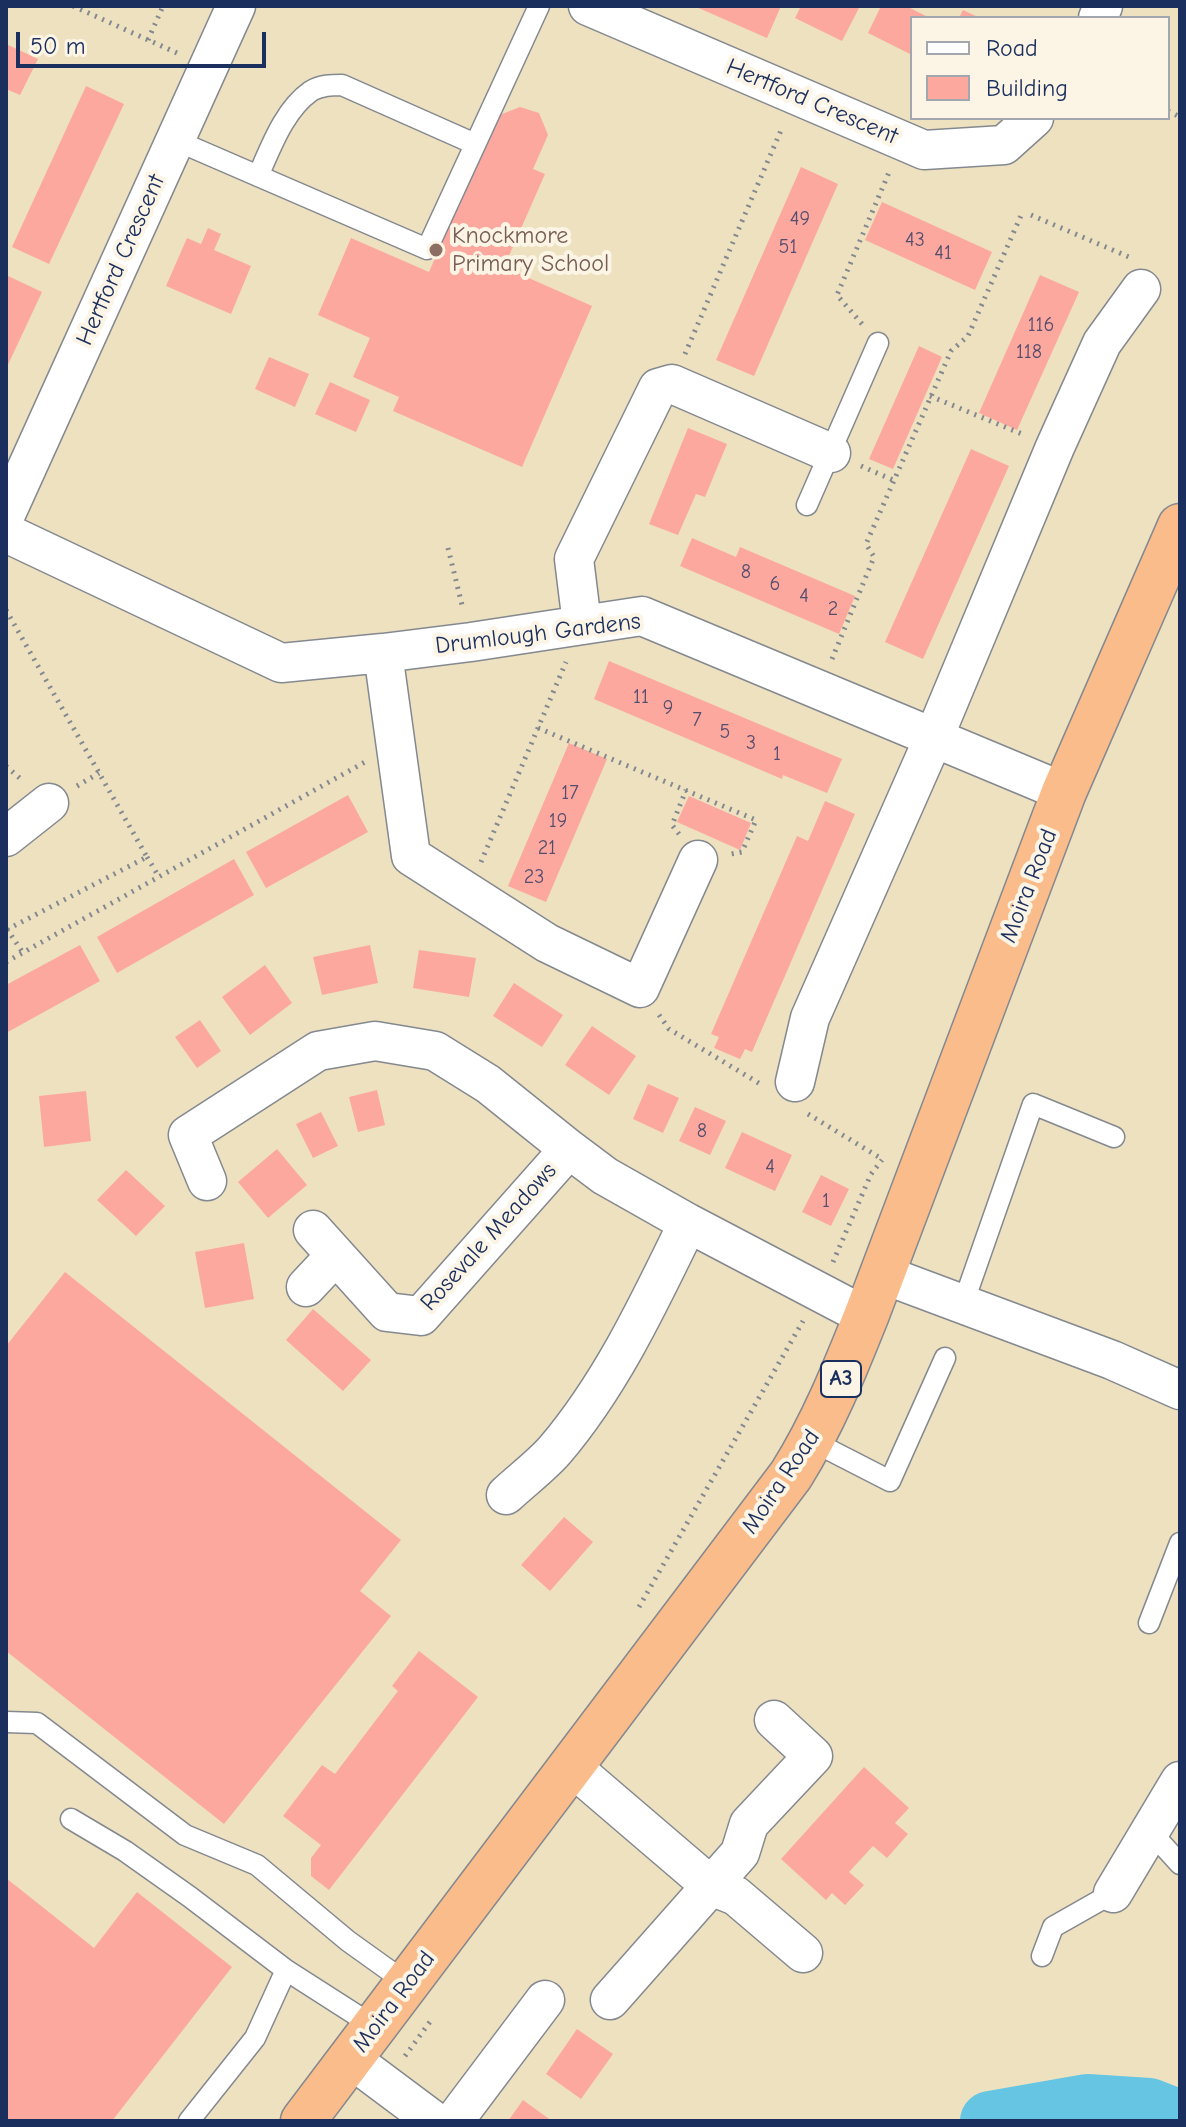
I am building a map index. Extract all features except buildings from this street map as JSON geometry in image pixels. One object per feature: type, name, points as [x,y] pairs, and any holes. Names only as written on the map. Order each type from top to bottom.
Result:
[{"type":"highway","name":"Moira Road","points":[[303,2121],[791,1475],[812,1441],[839,1383],[882,1274],[903,1162],[1180,526]]},
{"type":"street","name":"Hertford Crescent","points":[[6,514],[236,6]]},
{"type":"street","name":"Hertford Crescent","points":[[588,6],[924,150],[1004,145],[1032,120]]},
{"type":"street","points":[[789,1094],[810,1018],[934,737],[1055,447],[1102,343],[1140,276]]},
{"type":"street","points":[[582,624],[574,559],[658,388],[672,384],[831,453]]},
{"type":"street","name":"Drumlough Gardens","points":[[6,533],[281,663],[471,642],[642,616],[1064,792]]},
{"type":"street","points":[[383,653],[411,856],[547,943],[640,988],[698,860]]},
{"type":"street","points":[[6,837],[49,803]]},
{"type":"street","name":"Rosevale Meadows","points":[[207,1181],[174,1132],[318,1051],[375,1041],[435,1051],[488,1084],[605,1176],[688,1223],[867,1314]]},
{"type":"street","name":"Rosevale Meadows","points":[[306,1287],[324,1243],[387,1312],[421,1316],[569,1149]]},
{"type":"street","points":[[506,1495],[554,1451],[596,1395],[646,1308],[688,1223]]},
{"type":"street","points":[[882,1274],[1112,1360],[1180,1390]]},
{"type":"street","points":[[610,2000],[740,1853],[749,1824],[813,1756],[774,1720]]},
{"type":"street","points":[[572,1767],[711,1886],[736,1896],[803,1953]]},
{"type":"street","points":[[1113,1893],[1180,1781]]},
{"type":"street","points":[[454,2121],[545,2000]]},
{"type":"street","points":[[363,2043],[434,2121]]},
{"type":"lane","points":[[175,140],[427,249],[539,6]]},
{"type":"lane","points":[[258,176],[290,112],[312,91],[328,85],[342,85],[475,144]]},
{"type":"lane","points":[[807,505],[878,343]]},
{"type":"lane","points":[[963,1304],[1033,1104],[1114,1137]]},
{"type":"lane","points":[[812,1441],[890,1481],[945,1358]]},
{"type":"lane","points":[[1149,1623],[1179,1546]]},
{"type":"lane","points":[[6,1722],[37,1723],[185,1835],[257,1865],[348,1941],[408,1984]]},
{"type":"lane","points":[[71,1819],[138,1860],[286,1970],[363,2043]]},
{"type":"lane","points":[[1150,1831],[1180,1864]]},
{"type":"lane","points":[[1042,1956],[1053,1927],[1113,1893]]},
{"type":"lane","points":[[189,2121],[255,2038],[286,1970]]},
{"type":"path","points":[[73,6],[208,67]]},
{"type":"path","points":[[148,40],[163,6]]},
{"type":"path","points":[[672,384],[796,95]]},
{"type":"path","points":[[878,343],[837,295],[903,141]]},
{"type":"path","points":[[819,689],[874,557],[866,544],[951,351],[968,336],[1023,211]]},
{"type":"path","points":[[1031,215],[1140,276]]},
{"type":"path","points":[[930,396],[1055,447]]},
{"type":"path","points":[[448,548],[471,642]]},
{"type":"path","points":[[469,893],[582,624]]},
{"type":"path","points":[[538,728],[756,820],[742,852],[698,860]]},
{"type":"path","points":[[6,962],[395,746]]},
{"type":"path","points":[[147,857],[159,877]]},
{"type":"path","points":[[7,929],[23,953]]},
{"type":"path","points":[[640,988],[669,1029],[789,1094],[903,1162]]},
{"type":"path","points":[[633,1618],[820,1292],[871,1174],[903,1162]]},
{"type":"waterway","points":[[990,2121],[1087,2104],[1149,2108],[1180,2120]]},
{"type":"place","name":"Knockmore Primary School","points":[[436,250]]}]
